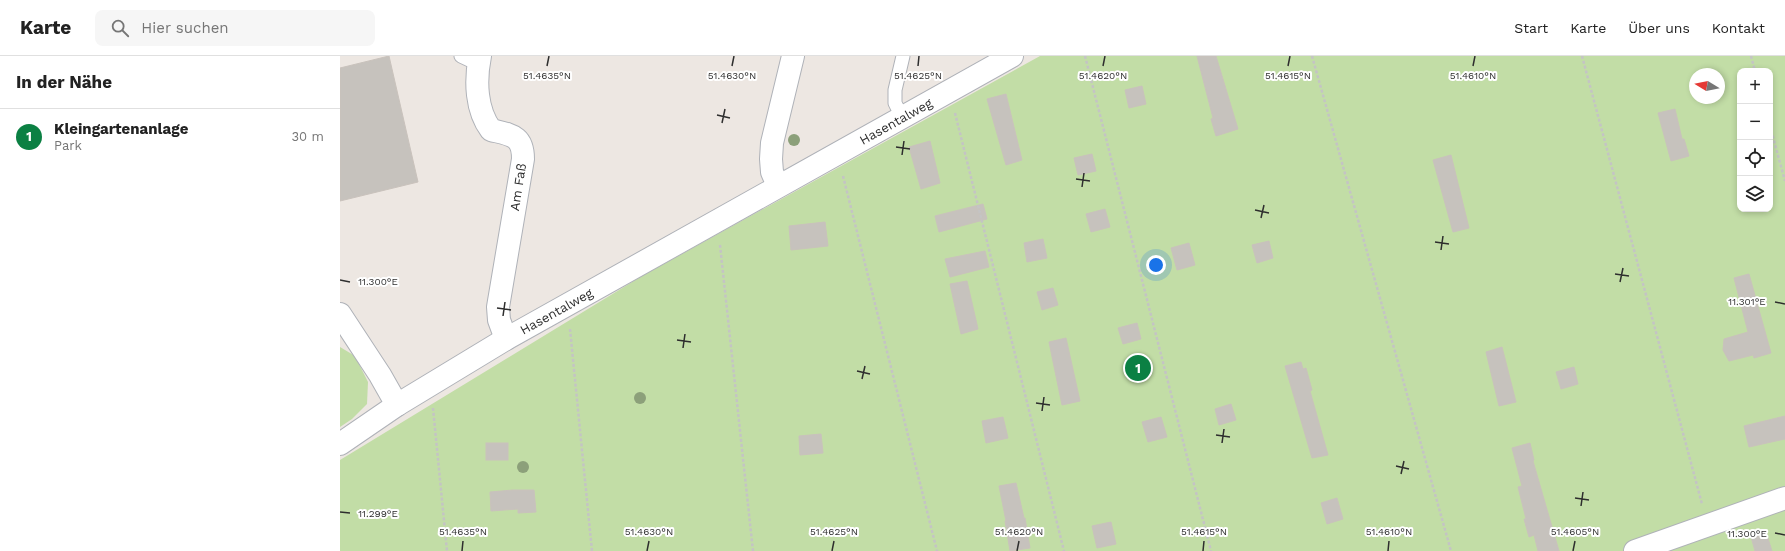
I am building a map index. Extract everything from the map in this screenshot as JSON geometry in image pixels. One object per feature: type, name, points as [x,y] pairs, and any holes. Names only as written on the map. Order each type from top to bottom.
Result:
[{"type":"street","points":[[778,186],[772,172],[772,143],[793,56]]},
{"type":"street","name":"Hasentalweg","points":[[340,444],[397,405],[506,339],[1012,56]]},
{"type":"street","name":"Am Faß","points":[[473,59],[478,98],[484,120],[491,130],[511,135],[518,140],[523,147],[523,159],[498,307],[499,320],[506,339]]},
{"type":"street","points":[[340,314],[380,375],[397,405]]},
{"type":"street","points":[[1635,551],[1785,498]]},
{"type":"lane","points":[[902,117],[895,103],[895,90],[903,56]]},
{"type":"path","points":[[1085,56],[1211,551]]},
{"type":"path","points":[[1312,56],[1451,551]]},
{"type":"path","points":[[1582,56],[1708,525]]},
{"type":"path","points":[[1751,56],[1754,68]]},
{"type":"path","points":[[947,93],[953,102],[1064,551]]},
{"type":"path","points":[[1773,137],[1785,181]]},
{"type":"path","points":[[835,155],[840,162],[842,169],[937,551]]},
{"type":"path","points":[[712,223],[719,235],[752,551]]},
{"type":"path","points":[[562,308],[569,319],[592,551]]},
{"type":"path","points":[[427,388],[432,398],[447,551]]},
{"type":"green space","points":[[1040,56],[1785,56],[1785,551],[340,551],[340,460],[642,276]]},
{"type":"green space","points":[[340,347],[355,356],[368,382],[367,404],[352,419],[340,427]]},
{"type":"building","points":[[389,56],[418,182],[340,201],[340,68]]},
{"type":"building","points":[[1197,56],[1216,56],[1238,129],[1216,136],[1211,119],[1213,118]]},
{"type":"building","points":[[1142,86],[1146,104],[1129,108],[1125,90]]},
{"type":"building","points":[[1006,94],[1022,160],[1006,165],[987,99]]},
{"type":"building","points":[[1675,109],[1682,139],[1684,139],[1689,156],[1671,161],[1658,113]]},
{"type":"building","points":[[930,141],[940,183],[921,189],[909,147]]},
{"type":"building","points":[[1092,154],[1096,171],[1078,175],[1074,158]]},
{"type":"building","points":[[1451,155],[1469,228],[1453,232],[1433,160]]},
{"type":"building","points":[[983,204],[987,219],[939,232],[935,216]]},
{"type":"building","points":[[1105,209],[1110,227],[1091,232],[1086,214]]},
{"type":"building","points":[[825,222],[828,246],[791,250],[789,226]]},
{"type":"building","points":[[1043,239],[1047,258],[1027,262],[1024,243]]},
{"type":"building","points":[[1269,241],[1273,258],[1257,263],[1252,245]]},
{"type":"building","points":[[1189,243],[1195,265],[1177,270],[1171,248]]},
{"type":"building","points":[[985,251],[989,267],[950,277],[945,259]]},
{"type":"building","points":[[1749,274],[1771,353],[1754,358],[1753,355],[1729,361],[1723,350],[1724,339],[1748,332],[1734,278]]},
{"type":"building","points":[[967,281],[978,329],[961,334],[950,284]]},
{"type":"building","points":[[1053,288],[1058,305],[1042,310],[1037,292]]},
{"type":"building","points":[[1137,323],[1141,339],[1123,344],[1118,328]]},
{"type":"building","points":[[1066,338],[1080,401],[1062,405],[1049,342]]},
{"type":"building","points":[[1502,347],[1516,402],[1499,406],[1486,352]]},
{"type":"building","points":[[1301,362],[1303,369],[1306,368],[1312,390],[1310,391],[1328,455],[1312,458],[1285,366]]},
{"type":"building","points":[[1574,367],[1578,384],[1561,389],[1556,372]]},
{"type":"building","points":[[1231,404],[1236,420],[1219,425],[1215,409]]},
{"type":"building","points":[[1785,416],[1785,439],[1749,447],[1744,426]]},
{"type":"building","points":[[1003,417],[1008,438],[986,443],[982,421]]},
{"type":"building","points":[[1161,417],[1167,437],[1148,442],[1142,422]]},
{"type":"building","points":[[821,434],[823,453],[800,455],[799,436]]},
{"type":"building","points":[[486,443],[508,443],[508,460],[486,460]]},
{"type":"building","points":[[1530,443],[1533,461],[1559,551],[1538,551],[1534,535],[1529,537],[1524,519],[1526,519],[1518,487],[1522,486],[1512,448]]},
{"type":"building","points":[[1016,483],[1025,518],[1030,548],[1010,551],[999,486]]},
{"type":"building","points":[[534,490],[536,512],[518,513],[518,509],[491,511],[490,492]]},
{"type":"building","points":[[1337,498],[1343,519],[1327,524],[1321,503]]},
{"type":"building","points":[[1111,522],[1116,544],[1097,548],[1092,526]]},
{"type":"building","points":[[1766,532],[1772,551],[1755,551],[1751,537]]},
{"type":"place","name":"Kleingartenanlage","points":[[1138,368]]}]
